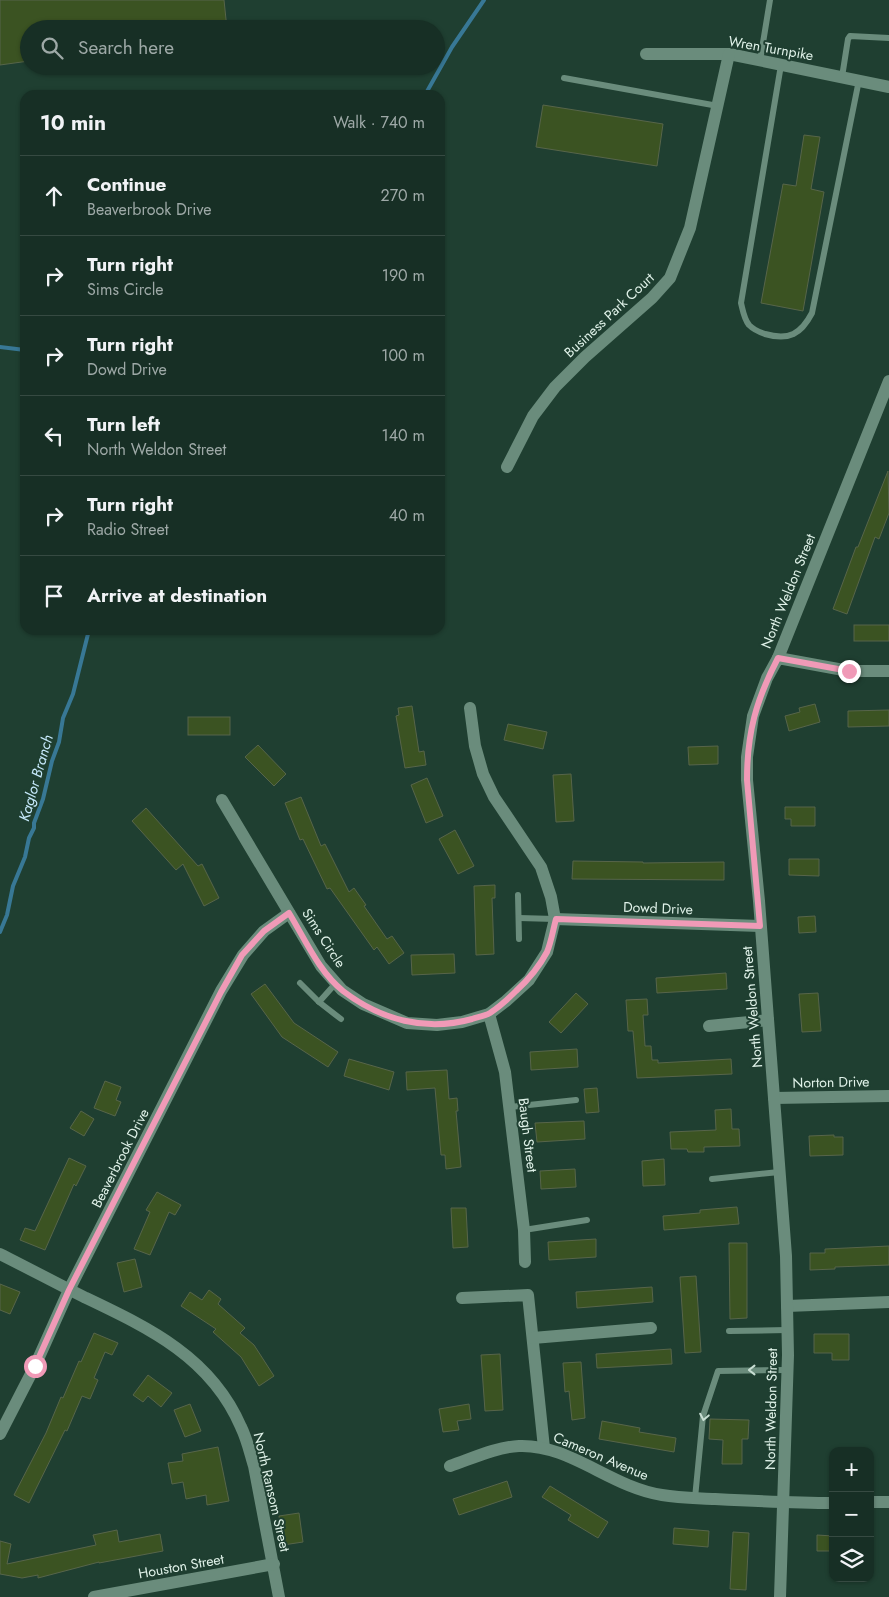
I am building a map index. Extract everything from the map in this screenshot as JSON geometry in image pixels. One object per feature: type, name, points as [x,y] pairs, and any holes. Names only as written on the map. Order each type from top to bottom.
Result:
[{"type":"street","name":"Wren Turnpike","points":[[646,54],[729,54],[889,87]]},
{"type":"street","name":"Business Park Court","points":[[507,467],[533,416],[555,387],[585,357],[652,298],[670,278],[690,228],[729,54]]},
{"type":"street","name":"North Weldon Street","points":[[780,1597],[788,1330],[786,1256],[747,780],[747,757],[753,716],[767,678],[778,658],[886,399],[889,381]]},
{"type":"street","points":[[778,658],[849,671],[889,671]]},
{"type":"street","name":"Sims Circle","points":[[222,800],[321,966],[342,990],[363,1004],[406,1023],[436,1025],[462,1022],[488,1014],[529,980],[547,952],[556,919],[541,867],[494,797],[484,774],[476,746],[470,708]]},
{"type":"street","name":"Beaverbrook Drive","points":[[0,1434],[35,1366],[69,1290],[221,992],[242,955],[264,931],[289,913]]},
{"type":"street","name":"Dowd Drive","points":[[556,919],[760,926]]},
{"type":"street","name":"Baugh Street","points":[[488,1014],[505,1072],[524,1230],[525,1262]]},
{"type":"street","points":[[708,1026],[768,1020]]},
{"type":"street","name":"Norton Drive","points":[[774,1098],[889,1096]]},
{"type":"street","name":"North Ransom Street","points":[[0,1254],[69,1290],[140,1323],[158,1334],[192,1359],[220,1390],[241,1427],[248,1446],[280,1597]]},
{"type":"street","points":[[462,1298],[528,1295],[544,1448]]},
{"type":"street","points":[[787,1306],[889,1302]]},
{"type":"street","points":[[533,1338],[651,1328]]},
{"type":"street","name":"Cameron Avenue","points":[[450,1466],[496,1450],[518,1446],[544,1448],[570,1457],[622,1484],[662,1496],[784,1503],[829,1503]]},
{"type":"street","points":[[874,1502],[889,1502]]},
{"type":"street","name":"Houston Street","points":[[94,1597],[274,1564]]},
{"type":"lane","points":[[760,61],[770,0]]},
{"type":"lane","points":[[842,77],[850,36],[889,38]]},
{"type":"lane","points":[[781,65],[741,303],[745,318],[756,332],[779,338],[796,334],[806,326],[812,313],[859,80]]},
{"type":"lane","points":[[564,78],[718,106]]},
{"type":"lane","points":[[518,895],[519,938]]},
{"type":"lane","points":[[519,918],[556,919]]},
{"type":"lane","points":[[300,983],[341,1020]]},
{"type":"lane","points":[[319,1002],[336,983]]},
{"type":"lane","points":[[510,1107],[576,1100]]},
{"type":"lane","points":[[712,1179],[780,1172]]},
{"type":"lane","points":[[524,1230],[587,1220]]},
{"type":"lane","points":[[729,1331],[788,1330]]},
{"type":"lane","points":[[695,1498],[703,1416],[718,1371],[787,1370]]},
{"type":"building","points":[[0,0],[224,0],[226,20],[20,20],[20,62],[0,65]]},
{"type":"building","points":[[543,105],[663,124],[657,166],[536,147]]},
{"type":"building","points":[[804,135],[820,137],[811,189],[824,192],[803,311],[761,303],[783,184],[796,186]]},
{"type":"building","points":[[888,471],[889,513],[879,539],[875,537],[847,614],[833,609],[856,547],[858,547]]},
{"type":"building","points":[[854,625],[889,625],[889,641],[854,641]]},
{"type":"building","points":[[815,704],[820,722],[789,731],[785,716],[800,712],[799,708]]},
{"type":"building","points":[[412,706],[419,752],[424,751],[426,765],[405,768],[396,716],[399,715],[398,708]]},
{"type":"building","points":[[889,710],[889,726],[848,727],[848,711]]},
{"type":"building","points":[[188,717],[230,717],[230,735],[188,735]]},
{"type":"building","points":[[508,724],[547,732],[543,749],[504,740]]},
{"type":"building","points":[[258,745],[286,774],[274,786],[245,757]]},
{"type":"building","points":[[718,746],[718,764],[689,765],[688,747]]},
{"type":"building","points":[[571,774],[574,821],[556,822],[553,775]]},
{"type":"building","points":[[427,778],[443,816],[426,823],[411,785]]},
{"type":"building","points":[[301,797],[321,846],[325,844],[349,892],[354,888],[387,939],[392,936],[404,953],[389,964],[377,947],[374,950],[330,888],[327,889],[303,839],[300,840],[285,803]]},
{"type":"building","points":[[785,807],[815,807],[815,826],[791,826],[791,819],[785,819]]},
{"type":"building","points":[[146,808],[198,866],[202,864],[219,898],[204,906],[183,864],[176,870],[132,821]]},
{"type":"building","points":[[455,830],[474,866],[458,874],[439,839]]},
{"type":"building","points":[[789,859],[819,859],[819,876],[789,875]]},
{"type":"building","points":[[573,861],[643,863],[724,862],[724,880],[572,879]]},
{"type":"building","points":[[495,885],[495,898],[492,898],[494,954],[476,955],[474,886]]},
{"type":"building","points":[[815,916],[816,932],[799,933],[798,917]]},
{"type":"building","points":[[454,954],[455,973],[412,975],[411,955]]},
{"type":"building","points":[[726,973],[727,989],[657,993],[656,978]]},
{"type":"building","points":[[265,984],[294,1023],[338,1052],[328,1067],[282,1037],[251,994]]},
{"type":"building","points":[[576,993],[588,1004],[561,1033],[549,1022]]},
{"type":"building","points":[[818,993],[821,1031],[802,1032],[799,994]]},
{"type":"building","points":[[647,999],[648,1015],[643,1015],[645,1046],[651,1046],[652,1060],[658,1060],[658,1063],[731,1059],[732,1074],[637,1078],[633,1031],[628,1031],[626,1000]]},
{"type":"building","points":[[577,1049],[578,1067],[531,1070],[530,1052]]},
{"type":"building","points":[[349,1059],[394,1072],[389,1090],[344,1076]]},
{"type":"building","points":[[447,1070],[449,1099],[457,1098],[458,1111],[456,1111],[461,1167],[446,1169],[445,1155],[441,1155],[435,1088],[407,1090],[406,1072]]},
{"type":"building","points":[[105,1081],[121,1087],[116,1100],[121,1102],[115,1116],[94,1108]]},
{"type":"building","points":[[597,1088],[599,1112],[586,1113],[584,1089]]},
{"type":"building","points":[[731,1109],[732,1129],[739,1129],[740,1146],[704,1147],[704,1152],[671,1149],[670,1132],[716,1130],[715,1110]]},
{"type":"building","points":[[81,1111],[94,1119],[84,1136],[70,1128]]},
{"type":"building","points":[[584,1121],[585,1139],[537,1142],[535,1123]]},
{"type":"building","points":[[834,1135],[834,1137],[843,1137],[843,1155],[810,1156],[809,1136]]},
{"type":"building","points":[[69,1158],[86,1166],[76,1186],[74,1184],[45,1250],[20,1240],[25,1228],[35,1231]]},
{"type":"building","points":[[664,1159],[665,1185],[643,1186],[642,1161]]},
{"type":"building","points":[[575,1169],[576,1187],[541,1189],[540,1171]]},
{"type":"building","points":[[157,1192],[181,1205],[175,1215],[169,1212],[150,1255],[134,1249],[150,1212],[146,1210]]},
{"type":"building","points":[[737,1207],[739,1224],[664,1230],[663,1216]]},
{"type":"building","points":[[451,1208],[466,1208],[468,1247],[453,1248]]},
{"type":"building","points":[[596,1239],[596,1257],[549,1260],[548,1242]]},
{"type":"building","points":[[729,1243],[747,1243],[747,1318],[730,1319]]},
{"type":"building","points":[[889,1246],[889,1265],[810,1270],[810,1253],[825,1253],[825,1249]]},
{"type":"building","points":[[135,1259],[142,1287],[124,1292],[117,1263]]},
{"type":"building","points":[[696,1276],[701,1352],[685,1353],[680,1277]]},
{"type":"building","points":[[0,1284],[20,1292],[10,1314],[0,1310]]},
{"type":"building","points":[[652,1287],[653,1302],[577,1308],[576,1292]]},
{"type":"building","points":[[209,1290],[221,1299],[218,1304],[245,1328],[240,1333],[254,1345],[274,1376],[259,1386],[241,1357],[213,1332],[216,1329],[181,1306],[190,1292],[202,1300]]},
{"type":"building","points":[[94,1333],[118,1343],[112,1355],[105,1352],[94,1378],[98,1380],[90,1399],[82,1396],[67,1431],[65,1430],[29,1503],[14,1495]]},
{"type":"building","points":[[814,1334],[849,1334],[849,1360],[832,1360],[832,1353],[814,1353]]},
{"type":"building","points":[[671,1349],[672,1364],[597,1368],[596,1354]]},
{"type":"building","points":[[500,1354],[503,1410],[485,1411],[481,1355]]},
{"type":"building","points":[[581,1362],[585,1418],[572,1420],[569,1391],[565,1392],[563,1363]]},
{"type":"building","points":[[148,1375],[172,1393],[161,1407],[148,1396],[143,1402],[133,1395]]},
{"type":"building","points":[[190,1404],[201,1431],[185,1437],[174,1410]]},
{"type":"building","points":[[469,1404],[471,1419],[457,1421],[459,1430],[443,1432],[439,1409]]},
{"type":"building","points":[[710,1419],[749,1420],[748,1439],[742,1439],[742,1464],[722,1464],[723,1440],[709,1439]]},
{"type":"building","points":[[602,1421],[640,1428],[639,1432],[676,1438],[674,1452],[599,1439]]},
{"type":"building","points":[[218,1447],[229,1501],[207,1505],[206,1495],[186,1499],[183,1482],[172,1484],[168,1463],[183,1461],[182,1454]]},
{"type":"building","points":[[507,1481],[512,1497],[459,1515],[453,1499]]},
{"type":"building","points":[[550,1486],[608,1522],[598,1538],[568,1520],[571,1515],[542,1497]]},
{"type":"building","points":[[299,1513],[303,1542],[283,1545],[279,1516]]},
{"type":"building","points":[[674,1528],[709,1531],[708,1547],[673,1544]]},
{"type":"building","points":[[117,1530],[119,1542],[160,1534],[163,1551],[99,1562],[38,1578],[38,1575],[22,1578],[0,1574],[0,1541],[11,1544],[7,1564],[96,1545],[93,1535]]},
{"type":"building","points":[[733,1532],[749,1533],[746,1590],[730,1589]]},
{"type":"building","points":[[817,1535],[829,1536],[829,1551],[817,1551]]},
{"type":"waterway","name":"Kaglor Branch","points":[[445,59],[484,0]]},
{"type":"waterway","name":"Kaglor Branch","points":[[428,90],[436,75]]},
{"type":"waterway","points":[[0,347],[20,349]]},
{"type":"waterway","name":"Kaglor Branch","points":[[0,932],[7,915],[13,886],[25,857],[29,838],[43,799],[52,761],[59,742],[63,718],[73,694],[88,635]]},
{"type":"route","points":[[35,1366],[69,1290],[221,992],[242,955],[264,931],[289,913],[321,966],[342,990],[363,1004],[406,1023],[436,1025],[462,1022],[488,1014],[506,1001],[529,980],[547,952],[556,919],[760,926],[747,780],[747,757],[753,716],[767,678],[778,658],[849,671]]}]
